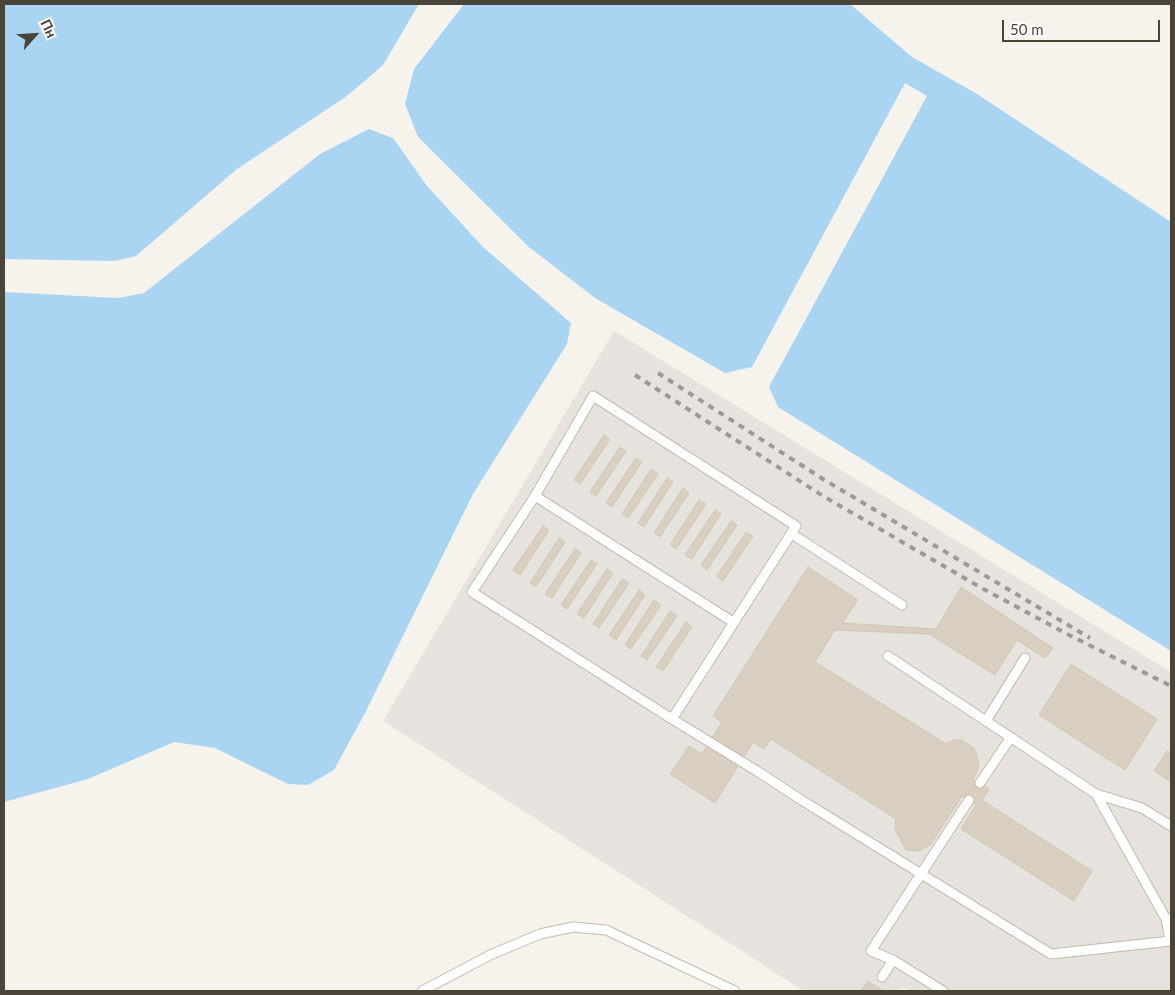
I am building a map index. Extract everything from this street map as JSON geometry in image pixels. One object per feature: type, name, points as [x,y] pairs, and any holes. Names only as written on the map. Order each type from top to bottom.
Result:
[{"type":"lane","points":[[672,720],[796,526],[593,396],[535,496],[472,592],[672,720],[1052,954],[1171,941],[1169,919],[1096,794]]},
{"type":"lane","points":[[535,496],[733,622]]},
{"type":"lane","points":[[792,534],[902,605]]},
{"type":"lane","points":[[888,656],[1096,794],[1142,808],[1171,826]]},
{"type":"lane","points":[[986,721],[1025,658]]},
{"type":"lane","points":[[980,783],[1011,737]]},
{"type":"lane","points":[[943,991],[892,960],[871,951],[968,800]]},
{"type":"lane","points":[[422,991],[490,955],[540,934],[573,927],[606,930],[735,991]]},
{"type":"lane","points":[[882,977],[892,960]]},
{"type":"shaded area","points":[[614,331],[1171,672],[1171,991],[910,991],[902,987],[899,991],[804,991],[383,721]]},
{"type":"water","points":[[4,4],[419,4],[383,65],[347,96],[237,169],[136,256],[115,261],[4,259]]},
{"type":"water","points":[[464,4],[850,4],[912,57],[977,94],[1171,222],[1171,651],[778,407],[769,387],[927,96],[905,83],[752,367],[725,373],[595,298],[529,247],[418,137],[405,104],[414,69]]},
{"type":"water","points":[[369,129],[393,138],[427,186],[483,247],[571,323],[567,344],[473,494],[365,713],[334,770],[308,785],[288,784],[215,748],[174,742],[88,779],[4,802],[4,292],[118,298],[144,293],[320,154]]},
{"type":"building","points":[[604,435],[610,439],[580,484],[574,480]]},
{"type":"building","points":[[620,447],[626,451],[596,496],[590,492]]},
{"type":"building","points":[[636,458],[642,462],[612,507],[606,503]]},
{"type":"building","points":[[651,469],[658,474],[628,518],[622,514]]},
{"type":"building","points":[[667,478],[673,482],[644,527],[638,523]]},
{"type":"building","points":[[683,488],[689,493],[660,537],[654,533]]},
{"type":"building","points":[[699,500],[706,504],[676,549],[670,545]]},
{"type":"building","points":[[715,510],[721,514],[692,559],[685,555]]},
{"type":"building","points":[[731,521],[737,525],[707,570],[701,565]]},
{"type":"building","points":[[543,526],[549,530],[520,575],[513,570]]},
{"type":"building","points":[[746,532],[753,536],[723,581],[717,576]]},
{"type":"building","points":[[559,538],[565,542],[536,587],[530,583]]},
{"type":"building","points":[[575,549],[581,553],[552,598],[545,594]]},
{"type":"building","points":[[591,560],[597,564],[567,609],[561,605]]},
{"type":"building","points":[[808,567],[858,600],[842,623],[936,629],[961,587],[1053,648],[1045,658],[1017,640],[995,675],[929,634],[835,630],[815,662],[946,744],[954,740],[961,740],[974,748],[979,763],[973,779],[989,789],[982,800],[1092,871],[1074,901],[961,829],[976,805],[962,796],[931,844],[919,851],[906,850],[895,829],[896,819],[771,739],[764,749],[753,742],[715,803],[670,774],[689,746],[702,754],[722,722],[713,716]]},
{"type":"building","points":[[607,569],[613,573],[584,618],[577,614]]},
{"type":"building","points":[[622,579],[629,583],[599,628],[593,624]]},
{"type":"building","points":[[639,590],[645,595],[616,640],[609,635]]},
{"type":"building","points":[[654,600],[661,605],[631,649],[625,645]]},
{"type":"building","points":[[670,611],[677,616],[647,660],[641,656]]},
{"type":"building","points":[[686,622],[692,627],[663,671],[656,667]]},
{"type":"building","points":[[1071,664],[1157,719],[1125,770],[1039,715]]},
{"type":"building","points":[[1167,751],[1171,754],[1171,782],[1154,771]]},
{"type":"building","points":[[868,981],[883,991],[861,991]]},
{"type":"railway","points":[[658,373],[823,479],[1090,638]]},
{"type":"railway","points":[[635,375],[823,496],[978,586],[1069,635],[1171,686]]}]
